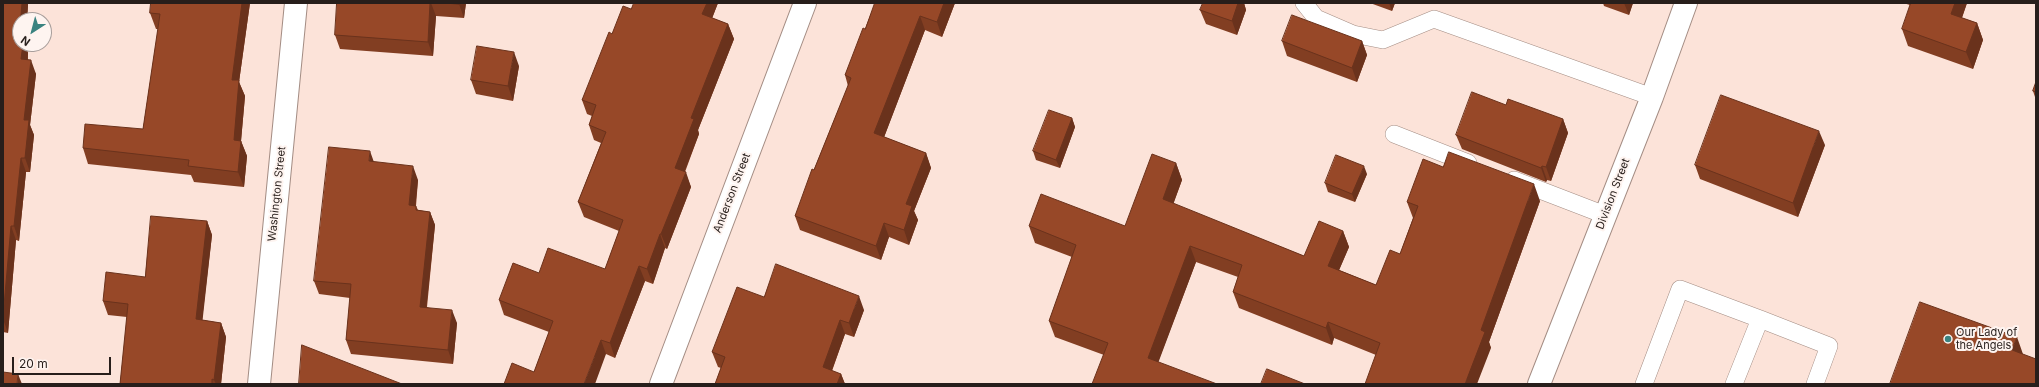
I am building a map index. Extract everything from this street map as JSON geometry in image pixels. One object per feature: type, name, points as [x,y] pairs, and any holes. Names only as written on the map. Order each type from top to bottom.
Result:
[{"type":"street","name":"Washington Street","points":[[259,384],[296,3]]},
{"type":"street","name":"Anderson Street","points":[[661,384],[805,3]]},
{"type":"street","name":"Division Street","points":[[1539,384],[1652,97],[1686,3]]},
{"type":"lane","points":[[1304,3],[1316,18],[1353,34],[1383,40],[1434,19],[1652,97]]},
{"type":"lane","points":[[1394,134],[1605,215]]},
{"type":"lane","points":[[1644,384],[1680,289],[1830,346],[1814,384]]},
{"type":"lane","points":[[1734,384],[1760,319]]},
{"type":"building","points":[[3,3],[22,3],[21,12],[12,12],[12,52],[22,52],[21,59],[31,60],[24,120],[29,120],[25,158],[21,158],[14,226],[11,226],[3,317]]},
{"type":"building","points":[[151,3],[242,3],[232,80],[239,80],[234,140],[241,141],[238,172],[188,166],[189,160],[83,148],[85,124],[143,129],[160,14],[150,13]]},
{"type":"building","points":[[337,3],[430,3],[428,42],[335,35]]},
{"type":"building","points":[[634,3],[707,3],[702,14],[728,24],[691,118],[694,119],[675,168],[686,172],[647,269],[639,266],[610,343],[601,340],[584,384],[504,384],[512,363],[534,372],[553,321],[499,300],[513,263],[539,273],[548,248],[605,269],[623,220],[578,202],[606,132],[589,125],[596,105],[582,100],[609,32],[612,34],[623,6],[631,9]]},
{"type":"building","points":[[875,3],[944,3],[937,22],[920,16],[874,133],[926,153],[906,204],[912,206],[904,230],[884,223],[876,246],[795,216],[812,169],[814,170],[851,78],[845,75],[863,28],[865,29]]},
{"type":"building","points":[[1203,3],[1238,3],[1232,21],[1200,10]]},
{"type":"building","points":[[1911,3],[1955,3],[1951,14],[1977,23],[1966,52],[1902,29]]},
{"type":"building","points":[[1292,15],[1362,41],[1352,68],[1282,41]]},
{"type":"building","points":[[477,46],[514,52],[508,86],[471,80]]},
{"type":"building","points":[[2036,82],[2036,92],[2033,91]]},
{"type":"building","points":[[1472,92],[1506,105],[1508,99],[1563,119],[1546,167],[1542,166],[1541,168],[1456,135]]},
{"type":"building","points":[[1721,95],[1819,131],[1793,203],[1695,165]]},
{"type":"building","points":[[1049,110],[1072,118],[1056,160],[1033,151]]},
{"type":"building","points":[[329,147],[370,151],[369,161],[413,166],[409,205],[416,206],[416,210],[430,212],[420,307],[452,310],[448,350],[346,340],[351,284],[314,281]]},
{"type":"building","points":[[1449,152],[1534,184],[1481,330],[1485,332],[1465,384],[1365,384],[1380,343],[1328,322],[1326,328],[1233,292],[1242,265],[1190,246],[1148,358],[1217,384],[1092,384],[1108,343],[1049,321],[1076,245],[1029,226],[1041,194],[1125,226],[1152,154],[1176,163],[1163,199],[1304,256],[1319,221],[1343,231],[1328,266],[1376,285],[1390,250],[1400,254],[1418,206],[1407,202],[1423,159],[1443,167]]},
{"type":"building","points":[[1336,155],[1364,166],[1352,194],[1325,183]]},
{"type":"building","points":[[151,216],[207,221],[196,319],[221,323],[214,380],[212,379],[212,384],[120,384],[128,304],[103,301],[106,272],[145,277]]},
{"type":"building","points":[[776,264],[859,296],[849,323],[840,320],[823,367],[841,374],[837,384],[715,384],[725,357],[712,352],[737,287],[764,297]]},
{"type":"building","name":"Our Lady of the Angels","points":[[1920,302],[2017,337],[2012,350],[2036,359],[2036,384],[1890,384]]},
{"type":"building","points":[[302,345],[402,384],[299,384]]},
{"type":"building","points":[[1267,369],[1305,384],[1261,384]]},
{"type":"building","points":[[3,372],[18,374],[17,384],[3,384]]},
{"type":"place","name":"Our Lady of the Angels","points":[[1948,339]]}]
